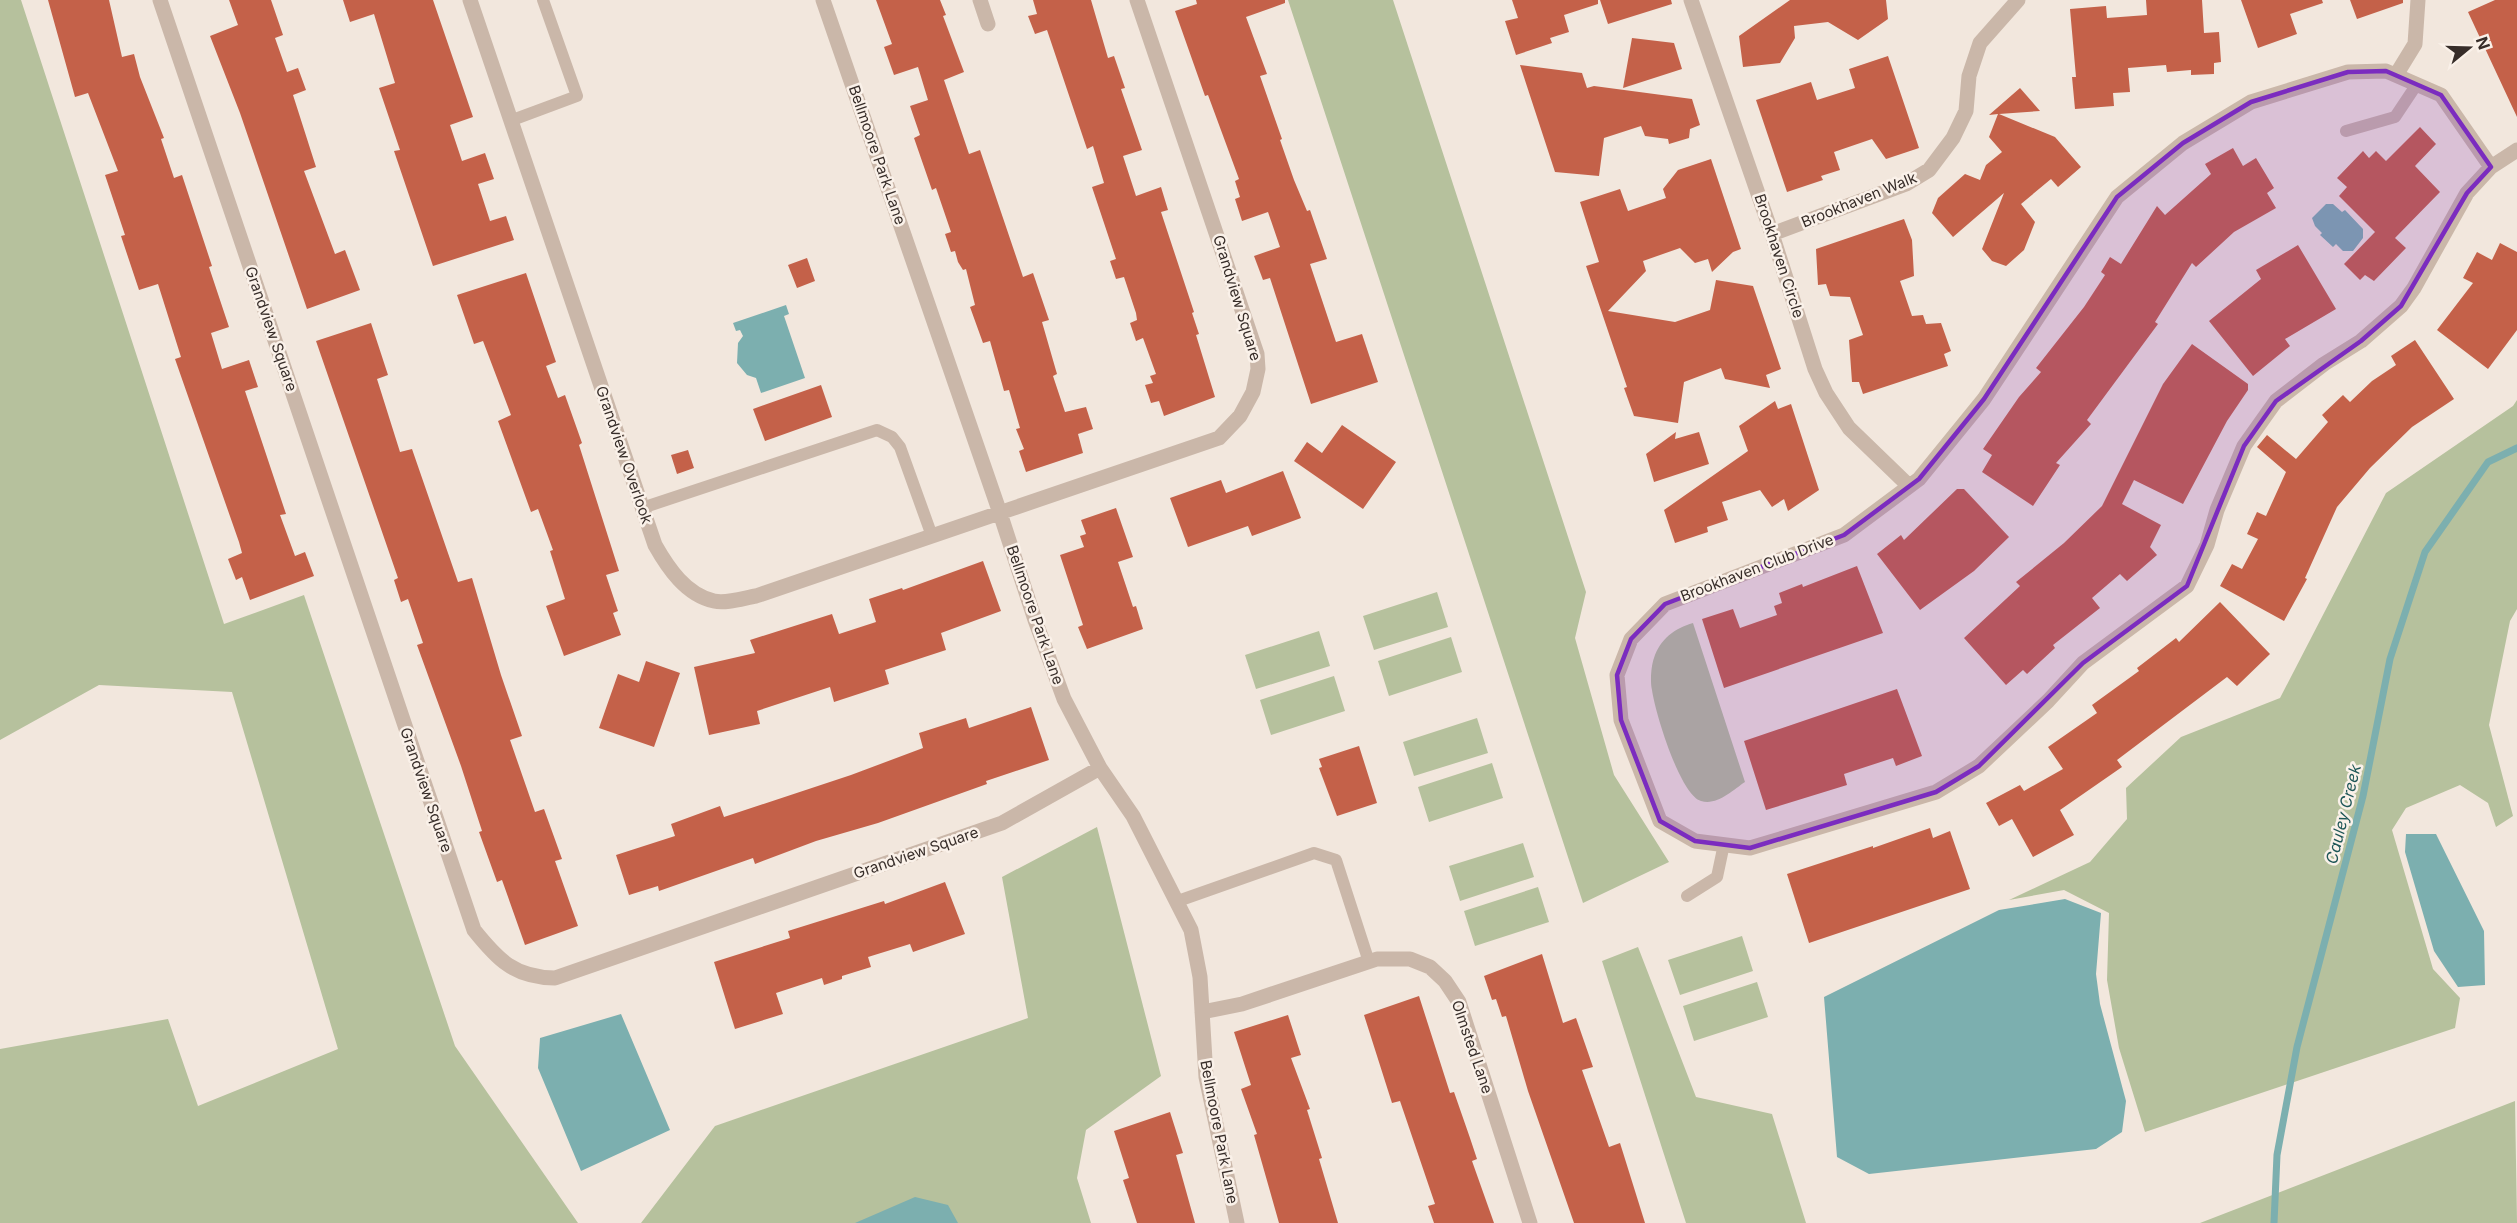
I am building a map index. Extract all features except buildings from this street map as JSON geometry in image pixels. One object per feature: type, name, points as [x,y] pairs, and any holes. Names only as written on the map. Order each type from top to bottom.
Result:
[{"type":"street","name":"Grandview Square","points":[[160,0],[474,930],[500,961],[536,978],[555,978],[1002,823],[1100,768]]},
{"type":"street","name":"Grandview Overlook","points":[[470,0],[655,545],[668,568],[690,590],[715,602],[756,597],[1000,513]]},
{"type":"street","name":"Bellmoore Park Lane","points":[[823,0],[1064,699],[1100,768],[1133,816],[1191,930],[1200,977],[1206,1077],[1237,1223]]},
{"type":"street","points":[[980,0],[988,24]]},
{"type":"street","name":"Grandview Square","points":[[1000,513],[1219,438],[1246,407],[1257,379],[1257,354],[1245,316],[1137,0]]},
{"type":"street","name":"Brookhaven Circle","points":[[1691,0],[1772,234],[1815,369],[1826,393],[1849,428],[1909,486]]},
{"type":"street","name":"Brookhaven Walk","points":[[1772,234],[1906,184],[1929,170],[1953,138],[1966,111],[1969,76],[1980,43],[2018,0]]},
{"type":"street","points":[[2396,75],[2415,44],[2418,0]]},
{"type":"street","name":"Brookhaven Club Drive","points":[[2491,166],[2441,95],[2386,71],[2348,72],[2251,102],[2183,142],[2117,197],[1984,399],[1919,479],[1844,534],[1665,604],[1631,639],[1617,675],[1621,720],[1660,821],[1695,841],[1750,848],[1936,792],[1979,766],[2048,701],[2083,663],[2187,586],[2207,545],[2217,510],[2244,446],[2276,401],[2324,364],[2361,341],[2401,306],[2414,288],[2467,193],[2491,166],[2517,150]]},
{"type":"street","name":"Olmsted Lane","points":[[1202,1012],[1242,1004],[1377,959],[1410,959],[1430,967],[1445,981],[1459,1002],[1530,1223]]},
{"type":"lane","points":[[510,121],[577,96],[543,0]]},
{"type":"lane","points":[[2346,131],[2395,117],[2417,84]]},
{"type":"lane","points":[[642,508],[877,430],[892,437],[900,447],[932,536]]},
{"type":"lane","points":[[1687,896],[1717,877],[1724,844]]},
{"type":"lane","points":[[1178,901],[1314,853],[1336,860],[1369,962]]},
{"type":"highlighted area","points":[[2386,71],[2441,95],[2491,167],[2467,193],[2401,306],[2361,341],[2276,401],[2244,446],[2187,586],[2083,663],[1979,766],[1936,792],[1750,848],[1695,841],[1660,821],[1621,720],[1617,675],[1631,639],[1665,604],[1844,535],[1919,479],[1984,399],[2117,197],[2183,143],[2251,102],[2348,72]]},
{"type":"green space","points":[[0,0],[21,0],[224,624],[304,595],[455,1046],[578,1223],[0,1223],[0,1049],[168,1019],[198,1106],[338,1049],[232,692],[99,685],[0,740]]},
{"type":"green space","points":[[1288,0],[1393,0],[1586,592],[1575,638],[1614,775],[1669,862],[1583,903]]},
{"type":"green space","points":[[2517,400],[2517,609],[2510,621],[2489,725],[2513,816],[2496,827],[2488,803],[2460,785],[2406,808],[2392,830],[2433,969],[2460,998],[2455,1028],[2145,1132],[2119,1048],[2107,980],[2109,913],[2064,890],[2009,900],[2090,862],[2127,819],[2126,788],[2181,737],[2280,698],[2386,493],[2513,406]]},
{"type":"green space","points":[[1437,592],[1448,627],[1374,650],[1363,616]]},
{"type":"green space","points":[[1693,623],[1745,782],[1719,799],[1707,802],[1693,795],[1677,769],[1658,716],[1651,683],[1653,661],[1660,645],[1674,631]]},
{"type":"green space","points":[[1319,631],[1330,666],[1256,689],[1245,655]]},
{"type":"green space","points":[[1451,637],[1462,672],[1389,696],[1378,661]]},
{"type":"green space","points":[[1334,676],[1345,711],[1271,735],[1260,700]]},
{"type":"green space","points":[[1477,718],[1488,753],[1414,776],[1403,742]]},
{"type":"green space","points":[[1492,763],[1503,798],[1429,822],[1418,787]]},
{"type":"green space","points":[[1097,827],[1161,1076],[1086,1130],[1077,1178],[1091,1223],[641,1223],[715,1126],[1028,1018],[1002,877]]},
{"type":"green space","points":[[1523,843],[1534,877],[1460,901],[1449,866]]},
{"type":"green space","points":[[1538,887],[1549,922],[1475,946],[1464,911]]},
{"type":"green space","points":[[1742,936],[1753,971],[1680,995],[1668,960]]},
{"type":"green space","points":[[1638,947],[1696,1097],[1772,1114],[1806,1223],[1686,1223],[1602,961]]},
{"type":"green space","points":[[1757,982],[1768,1017],[1694,1041],[1683,1006]]},
{"type":"green space","points":[[2515,1101],[2517,1223],[2200,1223]]},
{"type":"water","points":[[2326,204],[2333,204],[2342,212],[2345,210],[2363,229],[2363,238],[2353,251],[2343,251],[2336,244],[2333,247],[2320,235],[2322,233],[2315,226],[2312,218]]},
{"type":"water","points":[[786,305],[789,314],[784,316],[805,378],[761,393],[756,378],[747,375],[737,363],[738,343],[743,336],[740,330],[736,331],[733,323]]},
{"type":"water","points":[[2406,834],[2436,834],[2484,931],[2485,985],[2458,987],[2434,951],[2405,852]]},
{"type":"water","points":[[2065,899],[2101,913],[2096,974],[2100,1004],[2126,1101],[2122,1132],[2096,1149],[1869,1174],[1837,1157],[1824,997],[1999,910]]},
{"type":"water","points":[[621,1014],[670,1130],[581,1171],[538,1068],[540,1038]]},
{"type":"water","points":[[915,1197],[948,1205],[958,1223],[855,1223]]},
{"type":"waterway","name":"Cauley Creek","points":[[2274,1223],[2277,1155],[2297,1047],[2363,796],[2390,659],[2425,552],[2488,462],[2517,448]]}]
